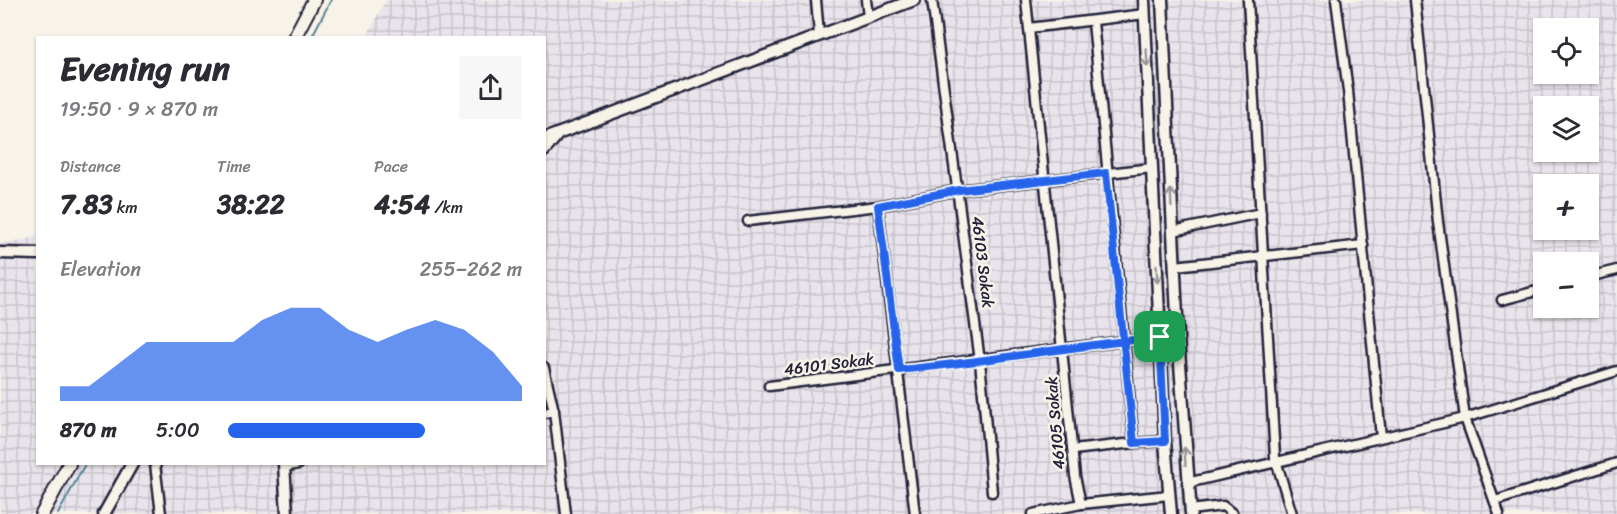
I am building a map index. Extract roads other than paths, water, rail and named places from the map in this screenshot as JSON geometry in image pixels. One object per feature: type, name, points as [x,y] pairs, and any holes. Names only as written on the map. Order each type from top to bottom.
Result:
[{"type":"main road","points":[[295,36],[314,0]]},
{"type":"main road","points":[[42,514],[68,465]]},
{"type":"street","points":[[816,0],[819,34]]},
{"type":"street","points":[[866,0],[868,17]]},
{"type":"street","points":[[546,138],[914,0]]},
{"type":"street","name":"46103 Sokak","points":[[932,0],[980,361],[992,492]]},
{"type":"street","name":"46105 Sokak","points":[[1026,0],[1073,450],[1081,504]]},
{"type":"street","points":[[1144,0],[1165,441],[1172,514]]},
{"type":"street","points":[[1162,0],[1178,337],[1187,483],[1191,512],[1223,506],[1233,514]]},
{"type":"street","points":[[1248,0],[1262,257],[1277,461],[1292,514]]},
{"type":"street","points":[[1336,0],[1381,437]]},
{"type":"street","points":[[1415,0],[1438,222],[1465,418],[1499,514]]},
{"type":"street","points":[[1029,28],[1145,14]]},
{"type":"street","points":[[1093,22],[1134,443]]},
{"type":"street","points":[[546,149],[558,134]]},
{"type":"street","points":[[748,221],[878,206],[959,190],[1152,168]]},
{"type":"street","points":[[878,206],[915,514]]},
{"type":"street","points":[[1173,231],[1261,213]]},
{"type":"street","points":[[1175,266],[1362,244]]},
{"type":"street","points":[[0,253],[36,254]]},
{"type":"street","points":[[1599,274],[1617,270]]},
{"type":"street","points":[[1502,300],[1533,292]]},
{"type":"street","name":"46101 Sokak","points":[[770,386],[980,361],[1124,340],[1178,337]]},
{"type":"street","points":[[1187,483],[1465,418],[1617,371]]},
{"type":"street","points":[[546,376],[555,411],[566,514]]},
{"type":"street","points":[[546,413],[555,411]]},
{"type":"street","points":[[1073,450],[1165,441]]},
{"type":"street","points":[[1495,501],[1617,463]]},
{"type":"street","points":[[104,514],[131,465]]},
{"type":"street","points":[[154,465],[161,514]]},
{"type":"street","points":[[284,465],[287,514]]},
{"type":"street","points":[[1033,514],[1081,504],[1169,495]]},
{"type":"waterway","points":[[312,36],[331,0]]},
{"type":"waterway","points":[[58,514],[84,465]]}]
